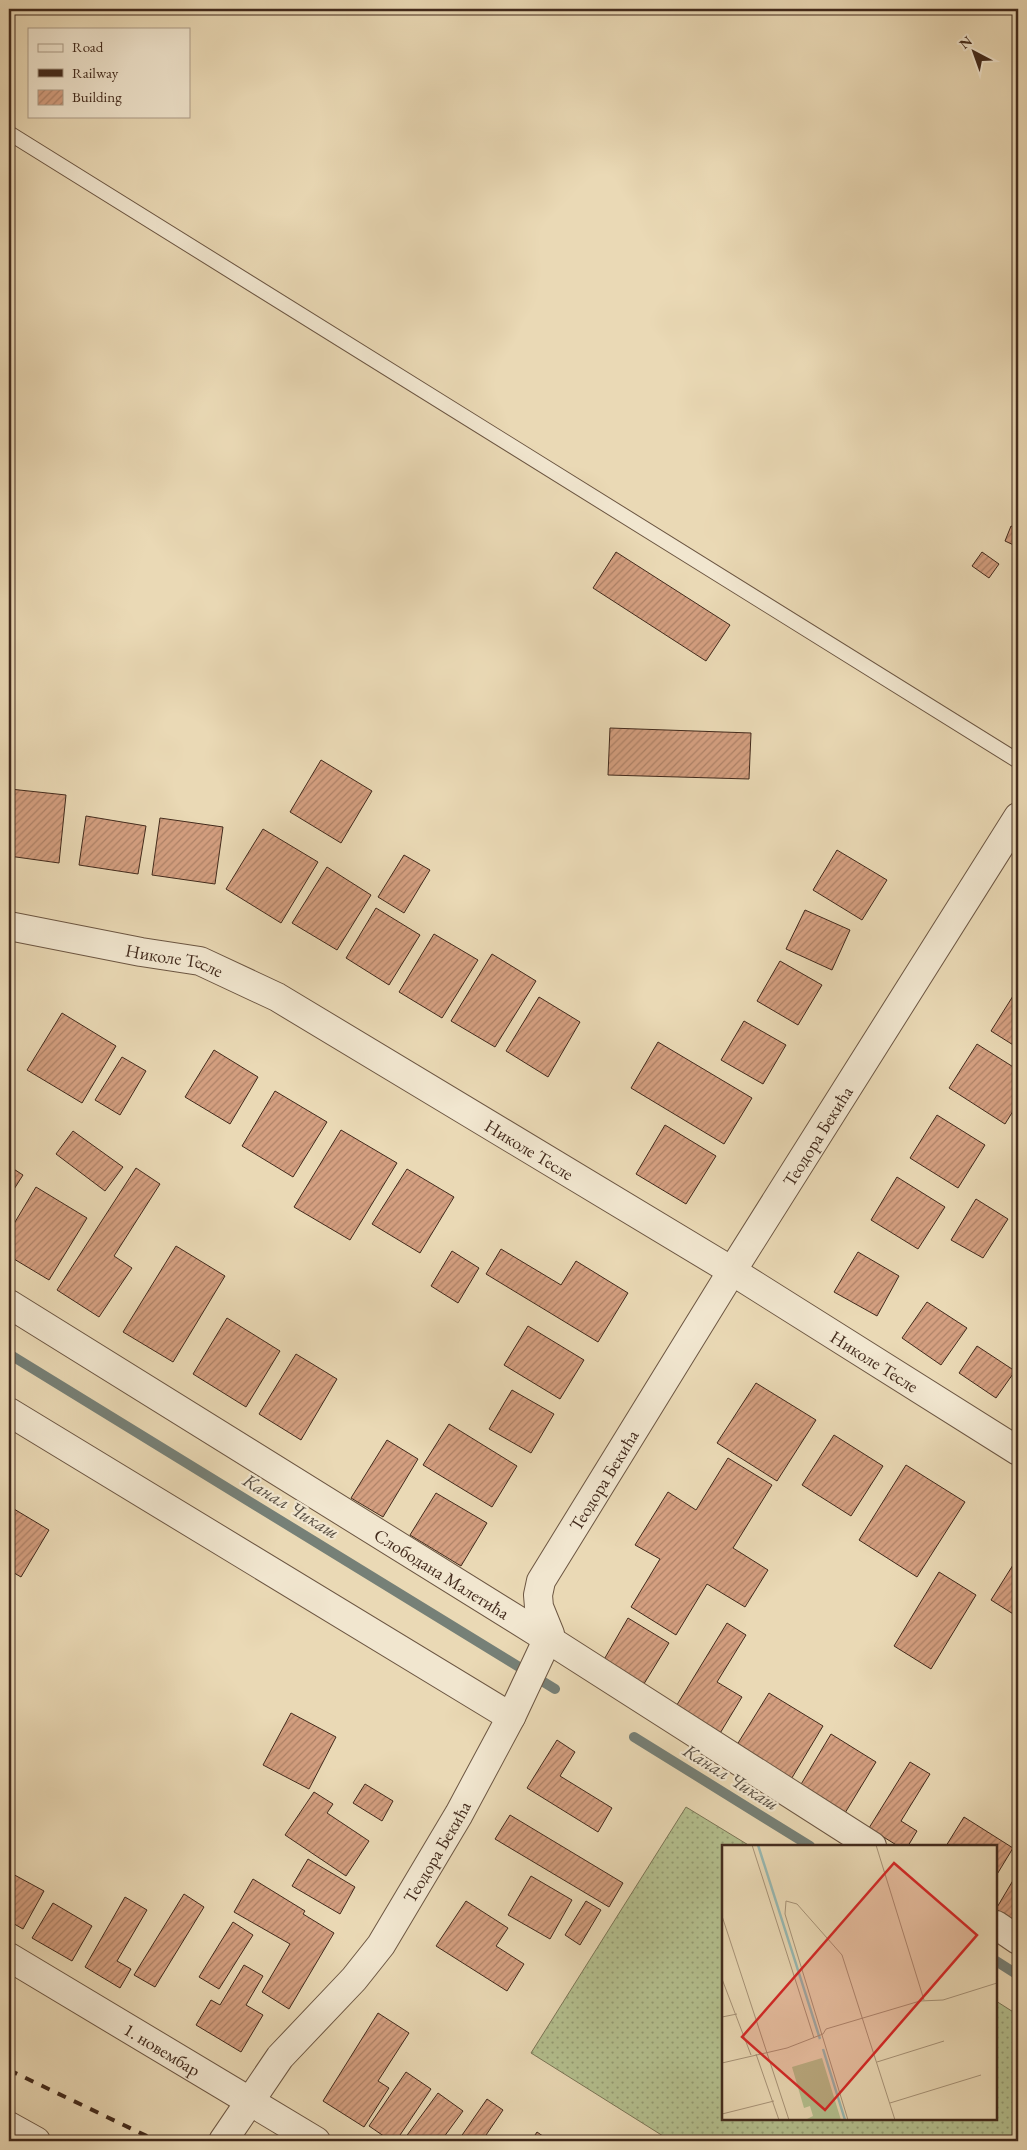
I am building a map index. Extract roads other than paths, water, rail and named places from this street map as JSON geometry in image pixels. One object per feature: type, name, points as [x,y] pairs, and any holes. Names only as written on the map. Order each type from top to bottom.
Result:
[{"type":"street","name":"Теодора Бекића","points":[[223,2141],[280,2057],[354,1979],[381,1945],[459,1814],[545,1645],[550,1630],[540,1615],[538,1595],[541,1581],[732,1271],[1018,817]]},
{"type":"street","name":"Николе Тесле","points":[[9,926],[141,952],[200,961],[277,997],[732,1271],[1018,1451]]},
{"type":"street","name":"Слободана Малетића","points":[[9,1304],[545,1645],[870,1845]]},
{"type":"street","points":[[9,1412],[513,1711]]},
{"type":"street","points":[[997,1926],[1018,1940]]},
{"type":"street","name":"1. новембар","points":[[9,1957],[316,2141]]},
{"type":"street","points":[[9,2126],[36,2141]]},
{"type":"lane","points":[[9,133],[1018,761]]},
{"type":"waterway","name":"Канал Чикаш","points":[[9,1354],[555,1689]]},
{"type":"waterway","name":"Канал Чикаш","points":[[634,1737],[808,1845]]},
{"type":"waterway","name":"Канал Чикаш","points":[[997,1962],[1018,1975]]},
{"type":"railway","points":[[9,2070],[157,2141]]}]
